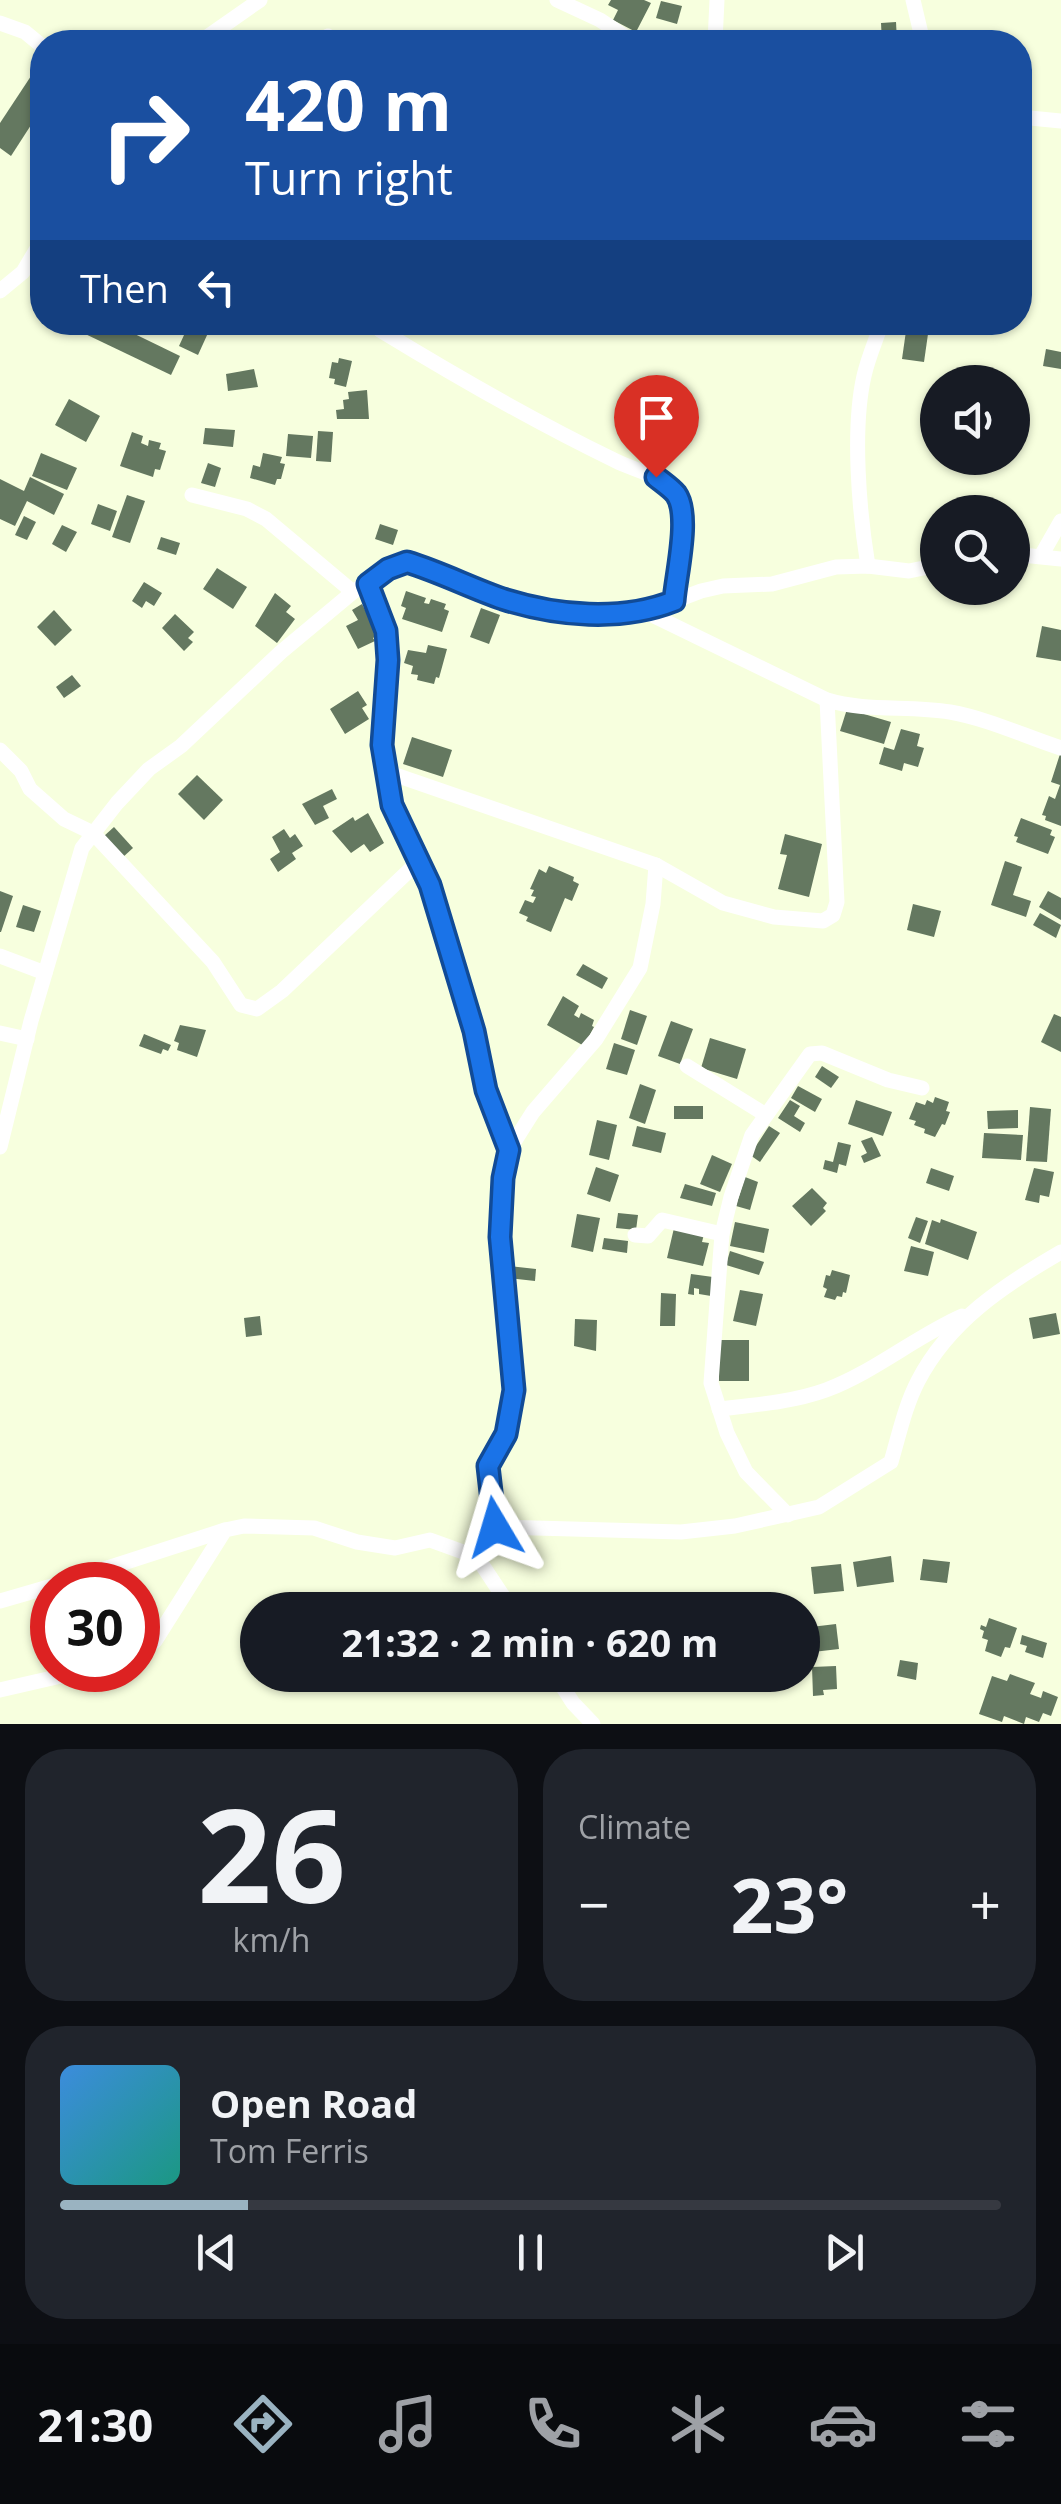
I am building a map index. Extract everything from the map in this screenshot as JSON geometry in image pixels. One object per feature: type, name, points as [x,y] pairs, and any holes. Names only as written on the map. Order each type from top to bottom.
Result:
[{"type":"street","points":[[217,30],[260,0]]},
{"type":"street","points":[[557,0],[615,30]]},
{"type":"street","points":[[716,30],[717,0]]},
{"type":"street","points":[[912,0],[920,30]]},
{"type":"street","points":[[0,23],[30,36]]},
{"type":"street","points":[[1032,118],[1061,121]]},
{"type":"street","points":[[0,291],[30,259]]},
{"type":"street","points":[[388,335],[448,372],[621,464],[656,477],[676,494],[682,511],[674,601]]},
{"type":"street","points":[[868,566],[862,529],[859,407],[864,373],[877,335]]},
{"type":"street","points":[[192,495],[246,509],[266,520],[353,592]]},
{"type":"street","points":[[1041,556],[1061,521]]},
{"type":"street","points":[[1030,555],[1061,559]]},
{"type":"street","points":[[0,1147],[82,848],[149,769],[181,746],[281,652],[353,592],[388,569],[407,562],[504,599],[612,616],[646,612],[724,586],[772,584],[836,567],[920,569]]},
{"type":"street","points":[[368,584],[386,631],[388,660],[382,745],[392,805],[430,885],[474,1031],[486,1090],[509,1150]]},
{"type":"street","points":[[646,612],[827,700],[963,714],[1061,748]]},
{"type":"street","points":[[387,772],[656,865],[723,904],[774,917],[823,921],[833,915],[837,902],[827,700]]},
{"type":"street","points":[[0,750],[21,771],[30,789],[64,818],[93,833],[213,962],[241,1006],[248,1009],[270,1002],[417,863]]},
{"type":"street","points":[[477,1557],[495,1527],[488,1466],[506,1434],[514,1390],[500,1237],[503,1178],[509,1150],[532,1112],[596,1039],[640,968],[653,904],[656,865]]},
{"type":"street","points":[[0,956],[45,973]]},
{"type":"street","points":[[0,1033],[27,1039]]},
{"type":"street","points":[[788,1515],[746,1472],[727,1433],[711,1383],[722,1234],[730,1197],[752,1135],[810,1054],[816,1052],[888,1080],[922,1088]]},
{"type":"street","points":[[687,1066],[766,1115]]},
{"type":"street","points":[[636,1235],[648,1236],[662,1220],[722,1234]]},
{"type":"street","points":[[719,1408],[757,1405],[827,1390],[970,1312],[1061,1252]]},
{"type":"street","points":[[495,1527],[681,1532],[735,1526],[819,1507],[891,1462],[916,1383],[933,1355],[970,1312]]},
{"type":"street","points":[[126,1562],[244,1526],[314,1528],[357,1542],[395,1548],[430,1540],[477,1557],[500,1592]]},
{"type":"street","points":[[160,1633],[226,1530]]},
{"type":"street","points":[[0,1601],[30,1592]]},
{"type":"street","points":[[0,1690],[30,1683]]},
{"type":"street","points":[[566,1692],[593,1724]]},
{"type":"building","points":[[611,0],[651,3],[637,30],[613,20],[618,10],[608,5]]},
{"type":"building","points":[[661,1],[682,6],[677,24],[656,18]]},
{"type":"building","points":[[896,22],[896,30],[881,30],[881,23]]},
{"type":"building","points":[[30,78],[30,127],[11,156],[0,148],[0,123]]},
{"type":"building","points":[[87,335],[137,335],[180,356],[171,375]]},
{"type":"building","points":[[184,335],[207,335],[198,355],[179,346]]},
{"type":"building","points":[[905,335],[928,335],[924,362],[902,359]]},
{"type":"building","points":[[1046,349],[1061,352],[1061,369],[1043,366]]},
{"type":"building","points":[[339,358],[352,361],[346,387],[329,378],[332,362],[338,363]]},
{"type":"building","points":[[254,369],[258,387],[228,391],[226,374]]},
{"type":"building","points":[[367,390],[369,419],[337,419],[336,410],[344,409],[343,400],[349,399],[348,392]]},
{"type":"building","points":[[69,399],[100,416],[86,442],[55,425]]},
{"type":"building","points":[[205,428],[235,430],[233,447],[203,444]]},
{"type":"building","points":[[318,431],[333,432],[331,462],[316,461]]},
{"type":"building","points":[[132,432],[143,436],[141,443],[161,443],[159,449],[166,451],[160,470],[155,469],[153,477],[120,466]]},
{"type":"building","points":[[288,434],[313,436],[311,458],[286,456]]},
{"type":"building","points":[[41,453],[77,468],[67,490],[32,476]]},
{"type":"building","points":[[263,453],[282,457],[280,463],[285,464],[275,485],[250,478],[253,465],[260,467]]},
{"type":"building","points":[[208,463],[221,468],[215,487],[201,483]]},
{"type":"building","points":[[30,477],[64,494],[54,515],[27,501],[15,526],[0,519],[0,479],[24,491]]},
{"type":"building","points":[[127,495],[145,501],[130,543],[112,537]]},
{"type":"building","points":[[98,504],[117,511],[110,531],[91,524]]},
{"type":"building","points":[[24,516],[36,522],[27,540],[15,535]]},
{"type":"building","points":[[380,524],[398,530],[393,545],[375,539]]},
{"type":"building","points":[[62,525],[77,532],[66,552],[52,544]]},
{"type":"building","points":[[161,537],[180,543],[176,555],[157,549]]},
{"type":"building","points":[[217,568],[247,587],[233,609],[203,589]]},
{"type":"building","points":[[144,582],[162,593],[154,606],[146,601],[142,608],[132,601]]},
{"type":"building","points":[[406,591],[426,598],[424,603],[429,604],[431,599],[446,604],[444,609],[449,611],[442,632],[402,619]]},
{"type":"building","points":[[275,593],[291,606],[286,612],[295,619],[277,643],[255,626]]},
{"type":"building","points":[[362,604],[378,635],[373,638],[375,641],[358,649],[346,626],[358,620],[352,610]]},
{"type":"building","points":[[481,608],[500,615],[489,644],[470,637]]},
{"type":"building","points":[[54,610],[72,630],[55,646],[37,627]]},
{"type":"building","points":[[175,614],[194,632],[188,638],[193,642],[184,651],[162,628]]},
{"type":"building","points":[[1042,626],[1061,630],[1061,661],[1036,657]]},
{"type":"building","points":[[428,645],[447,649],[434,684],[417,680],[418,675],[411,674],[413,666],[404,663],[408,650],[426,653]]},
{"type":"building","points":[[72,675],[81,686],[64,698],[56,687]]},
{"type":"building","points":[[358,691],[367,705],[362,708],[369,719],[345,734],[330,709]]},
{"type":"building","points":[[847,709],[891,722],[884,744],[840,731]]},
{"type":"building","points":[[901,729],[920,734],[917,746],[924,748],[918,767],[904,763],[902,771],[879,764],[884,747],[894,750]]},
{"type":"building","points":[[412,737],[452,750],[443,777],[403,764]]},
{"type":"building","points":[[1060,754],[1061,826],[1042,815],[1049,796],[1055,799],[1060,785],[1051,782]]},
{"type":"building","points":[[197,775],[223,800],[204,820],[178,794]]},
{"type":"building","points":[[332,789],[337,799],[323,806],[329,818],[315,825],[302,804]]},
{"type":"building","points":[[368,813],[384,843],[370,852],[364,844],[351,853],[332,831],[353,817],[355,821]]},
{"type":"building","points":[[1021,818],[1052,830],[1050,835],[1055,837],[1048,854],[1016,842],[1018,837],[1014,836]]},
{"type":"building","points":[[114,827],[133,848],[122,858],[104,836]]},
{"type":"building","points":[[284,829],[290,838],[295,834],[303,846],[292,853],[296,859],[278,872],[270,859],[280,852],[272,837]]},
{"type":"building","points":[[785,834],[822,844],[809,897],[778,889],[787,855],[780,854]]},
{"type":"building","points":[[1005,861],[1022,867],[1013,895],[1031,901],[1026,917],[991,905]]},
{"type":"building","points":[[549,866],[574,877],[573,881],[579,884],[572,901],[565,898],[551,932],[526,921],[528,917],[519,913],[525,900],[533,903],[536,897],[531,896],[534,890],[530,889],[539,869],[546,873]]},
{"type":"building","points":[[0,891],[13,896],[1,932],[0,932]]},
{"type":"building","points":[[1048,891],[1061,898],[1061,920],[1039,907]]},
{"type":"building","points":[[913,904],[941,911],[934,937],[907,930]]},
{"type":"building","points":[[23,905],[41,911],[34,932],[16,927]]},
{"type":"building","points":[[1040,913],[1061,925],[1056,938],[1033,925]]},
{"type":"building","points":[[583,964],[608,978],[602,989],[576,975]]},
{"type":"building","points":[[563,996],[579,1006],[574,1015],[579,1018],[581,1013],[594,1020],[584,1046],[547,1025]]},
{"type":"building","points":[[630,1010],[647,1016],[637,1045],[621,1039]]},
{"type":"building","points":[[1054,1014],[1061,1017],[1061,1052],[1041,1042]]},
{"type":"building","points":[[671,1021],[693,1029],[680,1064],[658,1056]]},
{"type":"building","points":[[180,1025],[206,1030],[197,1057],[177,1050],[179,1043],[174,1041]]},
{"type":"building","points":[[144,1034],[171,1045],[168,1051],[163,1049],[161,1054],[139,1046]]},
{"type":"building","points":[[710,1038],[746,1049],[737,1079],[701,1068]]},
{"type":"building","points":[[614,1043],[635,1050],[627,1075],[606,1069]]},
{"type":"building","points":[[822,1066],[839,1077],[831,1088],[815,1077]]},
{"type":"building","points":[[640,1084],[656,1090],[645,1124],[629,1118]]},
{"type":"building","points":[[798,1086],[822,1099],[815,1112],[791,1098]]},
{"type":"building","points":[[935,1097],[949,1102],[946,1111],[950,1112],[935,1137],[909,1119],[916,1102],[933,1103]]},
{"type":"building","points":[[790,1100],[800,1106],[794,1116],[805,1123],[800,1132],[778,1118]]},
{"type":"building","points":[[856,1100],[892,1112],[883,1136],[848,1124]]},
{"type":"building","points":[[674,1106],[703,1106],[703,1119],[674,1119]]},
{"type":"building","points":[[1030,1107],[1051,1109],[1047,1162],[1026,1161]]},
{"type":"building","points":[[1018,1110],[1018,1128],[988,1129],[987,1111]]},
{"type":"building","points":[[597,1120],[617,1125],[609,1160],[589,1155]]},
{"type":"building","points":[[637,1126],[666,1133],[661,1153],[632,1146]]},
{"type":"building","points":[[769,1126],[780,1133],[760,1162],[750,1155]]},
{"type":"building","points":[[984,1133],[1023,1135],[1021,1160],[982,1158]]},
{"type":"building","points":[[872,1137],[881,1156],[864,1163],[861,1156],[867,1153],[861,1141]]},
{"type":"building","points":[[838,1142],[851,1145],[846,1166],[839,1164],[837,1173],[823,1169],[825,1160],[833,1162]]},
{"type":"building","points":[[712,1155],[732,1164],[720,1192],[700,1184]]},
{"type":"building","points":[[596,1167],[619,1175],[610,1202],[587,1194]]},
{"type":"building","points":[[931,1168],[954,1176],[949,1191],[926,1183]]},
{"type":"building","points":[[1034,1168],[1054,1172],[1049,1197],[1040,1195],[1039,1203],[1025,1200]]},
{"type":"building","points":[[745,1177],[758,1182],[750,1210],[736,1206]]},
{"type":"building","points":[[685,1184],[716,1193],[712,1206],[680,1198]]},
{"type":"building","points":[[812,1188],[827,1203],[823,1208],[826,1211],[811,1226],[792,1206]]},
{"type":"building","points":[[618,1213],[638,1215],[636,1230],[616,1228]]},
{"type":"building","points":[[577,1214],[600,1218],[593,1252],[571,1247]]},
{"type":"building","points":[[916,1217],[928,1221],[920,1243],[908,1238]]},
{"type":"building","points":[[941,1219],[977,1232],[968,1260],[925,1244],[932,1220],[940,1223]]},
{"type":"building","points":[[735,1222],[769,1229],[764,1253],[730,1246]]},
{"type":"building","points":[[674,1228],[704,1234],[702,1242],[709,1243],[703,1266],[667,1258]]},
{"type":"building","points":[[604,1238],[628,1241],[627,1253],[602,1249]]},
{"type":"building","points":[[911,1246],[934,1252],[928,1276],[904,1271]]},
{"type":"building","points":[[730,1251],[764,1262],[759,1275],[726,1265]]},
{"type":"building","points":[[509,1266],[536,1269],[535,1281],[508,1278]]},
{"type":"building","points":[[832,1270],[850,1275],[846,1293],[835,1300],[824,1297],[827,1289],[823,1287]]},
{"type":"building","points":[[691,1274],[713,1277],[711,1296],[699,1294],[699,1289],[694,1288],[694,1295],[688,1294]]},
{"type":"building","points":[[740,1290],[763,1294],[756,1326],[733,1321]]},
{"type":"building","points":[[661,1293],[676,1294],[675,1326],[660,1326]]},
{"type":"building","points":[[1056,1313],[1060,1334],[1033,1339],[1029,1318]]},
{"type":"building","points":[[260,1316],[262,1335],[246,1337],[244,1318]]},
{"type":"building","points":[[575,1319],[597,1320],[596,1351],[574,1346]]},
{"type":"building","points":[[719,1340],[749,1340],[749,1381],[719,1381]]},
{"type":"building","points":[[891,1556],[894,1582],[857,1587],[853,1562]]},
{"type":"building","points":[[923,1559],[950,1562],[947,1583],[920,1580]]},
{"type":"building","points":[[841,1564],[844,1591],[814,1592],[811,1567]]},
{"type":"building","points":[[989,1618],[1017,1628],[1010,1648],[1005,1647],[1001,1657],[985,1651],[988,1640],[982,1638],[984,1631],[980,1629],[981,1625],[986,1627]]},
{"type":"building","points":[[836,1624],[839,1649],[820,1651],[820,1626]]},
{"type":"building","points":[[1022,1635],[1047,1643],[1043,1658],[1025,1652],[1027,1646],[1020,1644]]},
{"type":"building","points":[[900,1660],[918,1663],[916,1680],[897,1676]]},
{"type":"building","points":[[836,1666],[837,1689],[813,1696],[813,1692],[820,1692],[820,1667]]},
{"type":"building","points":[[1010,1674],[1035,1683],[1030,1694],[1041,1698],[1043,1691],[1058,1697],[1051,1716],[1043,1713],[1039,1722],[1026,1717],[1024,1724],[1004,1716],[1002,1722],[979,1714],[992,1676],[1007,1681]]},
{"type":"route","points":[[495,1527],[488,1466],[506,1434],[514,1390],[500,1237],[503,1178],[509,1150],[486,1090],[474,1031],[430,885],[388,790],[382,745],[388,660],[386,631],[368,584],[388,569],[407,562],[504,599],[535,606],[612,616],[646,612],[674,601],[681,538],[682,511],[676,494],[656,477]]}]
